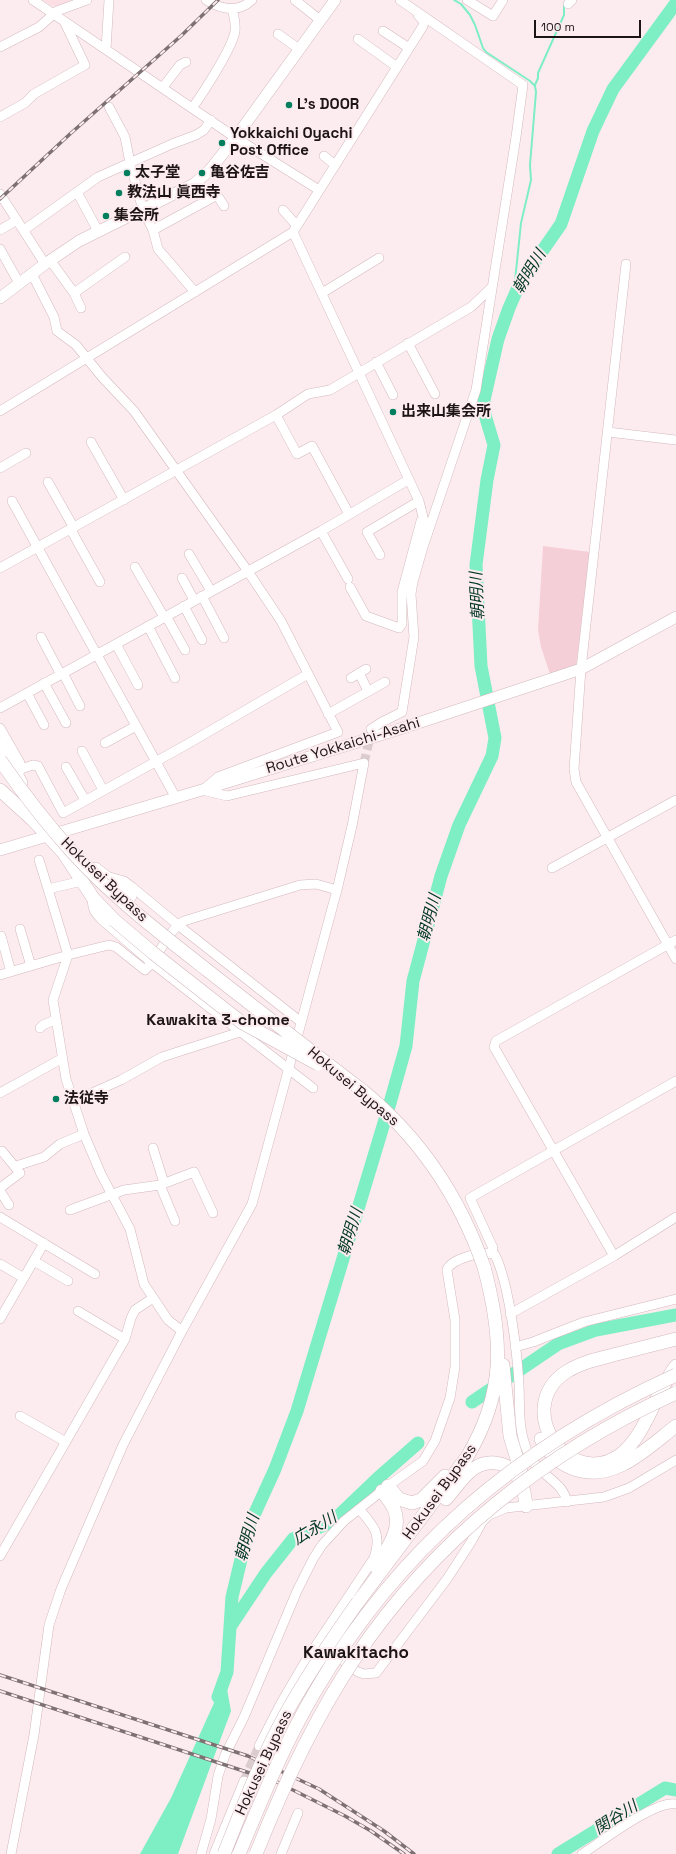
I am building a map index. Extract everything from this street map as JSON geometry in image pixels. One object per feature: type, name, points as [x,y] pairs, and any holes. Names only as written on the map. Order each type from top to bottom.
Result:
[{"type":"highway","points":[[1,750],[19,772],[33,802],[93,898],[114,920],[153,953],[241,1022],[330,1071],[376,1102]]},
{"type":"highway","name":"Hokusei Bypass","points":[[1,750],[19,788],[74,853],[106,886],[166,938],[376,1102],[405,1131],[428,1160],[453,1197],[471,1232],[484,1267],[492,1300],[500,1374]]},
{"type":"highway","points":[[0,790],[171,931],[347,1071],[378,1100],[405,1131]]},
{"type":"highway","points":[[676,1332],[576,1358],[558,1368],[546,1381],[538,1398],[536,1419],[541,1439],[552,1455],[565,1465],[582,1472],[600,1472],[609,1470],[633,1458],[676,1426]]},
{"type":"highway","points":[[676,1339],[586,1362],[564,1373],[551,1388],[546,1397],[544,1415],[548,1435],[561,1451],[579,1461],[599,1462],[610,1460],[620,1455],[628,1448],[641,1431],[661,1390],[676,1366]]},
{"type":"highway","points":[[385,1488],[404,1501],[412,1503],[421,1500],[454,1467],[465,1453],[480,1427],[500,1374]]},
{"type":"highway","points":[[500,1374],[506,1393],[510,1436],[522,1477],[526,1506]]},
{"type":"highway","points":[[239,1854],[274,1773],[316,1690],[341,1650],[368,1613],[401,1573],[434,1538],[493,1484],[572,1429],[606,1409],[676,1375]]},
{"type":"highway","points":[[256,1854],[288,1779],[332,1696],[355,1658],[412,1584],[444,1550],[474,1522],[535,1473],[582,1442],[650,1404],[676,1393]]},
{"type":"highway","name":"Hokusei Bypass","points":[[224,1854],[250,1789],[284,1718],[321,1654],[358,1602],[467,1457],[483,1428],[491,1400]]},
{"type":"highway","points":[[373,1582],[394,1562],[467,1475],[478,1466],[489,1463],[502,1464],[509,1468],[519,1479],[526,1506]]},
{"type":"highway","points":[[358,1602],[396,1530],[397,1523],[395,1510],[385,1488]]},
{"type":"main road","points":[[0,298],[79,241],[194,184],[209,171],[236,137],[335,0]]},
{"type":"main road","name":"Route Yokkaichi-Asahi","points":[[0,850],[54,835],[403,728],[578,671],[676,617]]},
{"type":"street","points":[[33,0],[236,137],[319,190]]},
{"type":"street","points":[[0,47],[39,27],[49,19],[53,13],[87,0]]},
{"type":"street","points":[[106,48],[109,0]]},
{"type":"street","points":[[206,0],[220,8],[232,9],[246,6],[252,0]]},
{"type":"street","points":[[295,0],[320,20]]},
{"type":"street","points":[[371,729],[402,712],[414,637],[411,594],[423,547],[473,400],[515,144],[523,84],[400,0]]},
{"type":"street","points":[[467,0],[493,16],[503,0]]},
{"type":"street","points":[[193,108],[212,78],[234,36],[235,19],[232,9]]},
{"type":"street","points":[[0,411],[295,229],[424,24],[415,10]]},
{"type":"street","points":[[0,117],[25,103],[34,94],[85,65],[63,20]]},
{"type":"street","points":[[383,31],[409,48]]},
{"type":"street","points":[[278,34],[299,49]]},
{"type":"street","points":[[358,39],[397,67]]},
{"type":"street","points":[[163,87],[180,65],[186,62]]},
{"type":"street","points":[[109,107],[125,137],[130,163],[143,210],[153,230],[158,249],[195,292]]},
{"type":"street","points":[[24,230],[98,178],[196,135],[204,130],[211,120]]},
{"type":"street","points":[[324,156],[336,165]]},
{"type":"street","points":[[77,192],[98,232]]},
{"type":"street","points":[[0,194],[24,230],[24,234],[74,293],[81,308]]},
{"type":"street","points":[[153,230],[217,196],[224,206]]},
{"type":"street","points":[[283,210],[295,229],[322,293],[423,512],[423,547]]},
{"type":"street","points":[[0,230],[17,220]]},
{"type":"street","points":[[0,249],[19,283]]},
{"type":"street","points":[[74,293],[125,257]]},
{"type":"street","points":[[322,293],[379,258]]},
{"type":"street","points":[[626,264],[608,432],[578,671],[574,768],[576,782],[676,959]]},
{"type":"street","points":[[32,274],[54,317],[57,331],[76,345],[134,411],[247,570],[281,621],[338,732],[218,777],[202,790]]},
{"type":"street","points":[[0,568],[276,416],[308,394],[330,390],[360,373],[376,362],[471,307],[491,288]]},
{"type":"street","points":[[408,343],[435,394]]},
{"type":"street","points":[[376,362],[394,395]]},
{"type":"street","points":[[276,416],[297,454],[312,446],[349,514]]},
{"type":"street","points":[[608,432],[676,440]]},
{"type":"street","points":[[91,442],[124,500]]},
{"type":"street","points":[[0,468],[26,453]]},
{"type":"street","points":[[0,708],[321,530],[408,480]]},
{"type":"street","points":[[48,482],[100,582]]},
{"type":"street","points":[[12,501],[176,798]]},
{"type":"street","points":[[380,555],[367,532],[418,501]]},
{"type":"street","points":[[321,530],[366,616],[399,628],[402,624],[402,592],[423,512]]},
{"type":"street","points":[[189,554],[210,591]]},
{"type":"street","points":[[135,567],[185,650]]},
{"type":"street","points":[[182,578],[198,598],[224,638]]},
{"type":"street","points":[[184,606],[202,640]]},
{"type":"street","points":[[148,626],[176,678]]},
{"type":"street","points":[[41,637],[80,706]]},
{"type":"street","points":[[116,644],[138,686]]},
{"type":"street","points":[[358,673],[368,691]]},
{"type":"street","points":[[0,728],[17,757],[19,772],[33,765],[38,766],[63,813],[308,674]]},
{"type":"street","points":[[328,714],[385,682]]},
{"type":"street","points":[[44,684],[66,724]]},
{"type":"street","points":[[27,693],[44,725]]},
{"type":"street","points":[[105,743],[136,726]]},
{"type":"street","points":[[82,751],[103,790]]},
{"type":"street","points":[[11,1854],[34,1735],[49,1625],[62,1589],[123,1445],[182,1331],[252,1204],[337,890],[352,826],[364,762],[227,796],[202,790]]},
{"type":"street","points":[[66,767],[86,800]]},
{"type":"street","points":[[0,797],[19,807]]},
{"type":"street","points":[[552,868],[676,800]]},
{"type":"street","points":[[42,864],[68,955],[53,1000],[61,1059],[66,1079],[84,1134],[101,1174],[130,1229],[142,1277],[148,1291],[168,1320],[182,1331]]},
{"type":"street","points":[[102,875],[124,881],[301,1022]]},
{"type":"street","points":[[48,889],[82,881]]},
{"type":"street","points":[[0,975],[68,955],[109,945],[116,947],[145,970],[152,963],[178,925],[184,921],[300,885],[316,884],[337,890]]},
{"type":"street","points":[[93,898],[92,906],[94,912],[102,920],[152,963],[313,1088]]},
{"type":"street","points":[[20,929],[31,966]]},
{"type":"street","points":[[1,936],[11,972]]},
{"type":"street","points":[[614,1256],[494,1047],[496,1041],[676,940]]},
{"type":"street","points":[[40,1028],[43,1025],[55,1020]]},
{"type":"street","points":[[74,1101],[121,1080],[162,1057],[240,1032]]},
{"type":"street","points":[[0,1093],[61,1059]]},
{"type":"street","points":[[567,1502],[562,1490],[539,1468],[526,1447],[520,1421],[515,1347],[510,1314],[498,1260],[492,1253],[493,1248],[470,1198],[676,1080]]},
{"type":"street","points":[[16,1166],[44,1157],[60,1144],[84,1134]]},
{"type":"street","points":[[153,1148],[162,1184],[175,1221]]},
{"type":"street","points":[[0,1151],[2,1151],[16,1166],[20,1173],[0,1188]]},
{"type":"street","points":[[70,1210],[124,1190],[162,1184],[194,1172],[213,1213]]},
{"type":"street","points":[[0,1191],[9,1205]]},
{"type":"street","points":[[0,1217],[95,1274]]},
{"type":"street","points":[[510,1314],[614,1256],[676,1217]]},
{"type":"street","points":[[0,1319],[44,1243]]},
{"type":"street","points":[[201,1854],[211,1819],[221,1766],[247,1710],[297,1591],[322,1545],[344,1521],[427,1456],[435,1441],[446,1412],[453,1383],[456,1334],[454,1306],[447,1275],[448,1267],[457,1261],[470,1256],[492,1253]]},
{"type":"street","points":[[34,1260],[68,1281]]},
{"type":"street","points":[[0,1264],[24,1278]]},
{"type":"street","points":[[0,1556],[125,1339],[135,1310],[153,1298]]},
{"type":"street","points":[[515,1347],[533,1342],[584,1322],[676,1299]]},
{"type":"street","points":[[78,1312],[125,1339]]},
{"type":"street","points":[[20,1416],[66,1442]]},
{"type":"street","points":[[318,1642],[358,1672],[370,1674],[376,1672],[447,1579],[482,1522],[489,1515],[500,1509],[592,1500],[615,1494],[629,1488],[676,1460]]},
{"type":"street","points":[[260,1746],[293,1682],[363,1576],[377,1551],[378,1544],[375,1529],[359,1509]]},
{"type":"street","points":[[214,1854],[244,1781]]},
{"type":"street","points":[[582,1854],[644,1814],[661,1805],[676,1804]]},
{"type":"street","points":[[281,1854],[298,1813]]},
{"type":"shaded area","points":[[43,0],[77,0],[59,7],[50,5]]},
{"type":"shaded area","points":[[543,546],[590,552],[576,667],[550,674],[541,647],[538,630]]},
{"type":"shaded area","points":[[228,1672],[227,1689],[231,1711],[178,1854],[140,1854],[171,1798]]},
{"type":"waterway","points":[[454,0],[461,4],[470,15],[486,52],[530,81],[535,86],[536,92],[530,165],[531,180],[521,223],[513,300]]},
{"type":"waterway","name":"朝明川","points":[[218,1697],[227,1672],[232,1597],[249,1526],[275,1469],[297,1411],[390,1103],[406,1046],[413,981],[441,876],[459,825],[492,756],[495,738],[481,666],[476,565],[487,480],[494,445],[485,415],[484,400],[498,339],[520,283],[561,224],[593,131],[613,89],[676,3]]},
{"type":"waterway","points":[[535,85],[538,78],[538,73],[564,15],[564,4]]},
{"type":"waterway","points":[[472,1402],[558,1344],[596,1330],[676,1315]]},
{"type":"waterway","name":"広永川","points":[[230,1627],[266,1573],[293,1539],[333,1521],[378,1478],[418,1443]]},
{"type":"waterway","name":"関谷川","points":[[558,1854],[665,1788],[676,1790]]},
{"type":"tunnel","points":[[364,763],[371,733]]},
{"type":"tunnel","points":[[244,1781],[259,1746]]},
{"type":"railway","points":[[0,199],[70,134],[182,35],[218,0]]},
{"type":"railway","points":[[0,1675],[248,1756],[319,1789],[384,1831],[414,1854]]},
{"type":"railway","points":[[0,1691],[277,1782],[345,1816],[371,1831],[404,1854]]},
{"type":"place","name":"L's DOOR","points":[[289,105]]},
{"type":"place","name":"Yokkaichi Oyachi Post Office","points":[[222,143]]},
{"type":"place","name":"太子堂","points":[[127,173]]},
{"type":"place","name":"亀谷佐吉","points":[[202,173]]},
{"type":"place","name":"教法山 眞西寺","points":[[119,193]]},
{"type":"place","name":"集会所","points":[[106,216]]},
{"type":"place","name":"出来山集会所","points":[[393,412]]},
{"type":"place","name":"法従寺","points":[[56,1099]]},
{"type":"district","name":"Kawakita 3-chome","points":[[218,1021]]},
{"type":"district","name":"Kawakitacho","points":[[356,1653]]}]
